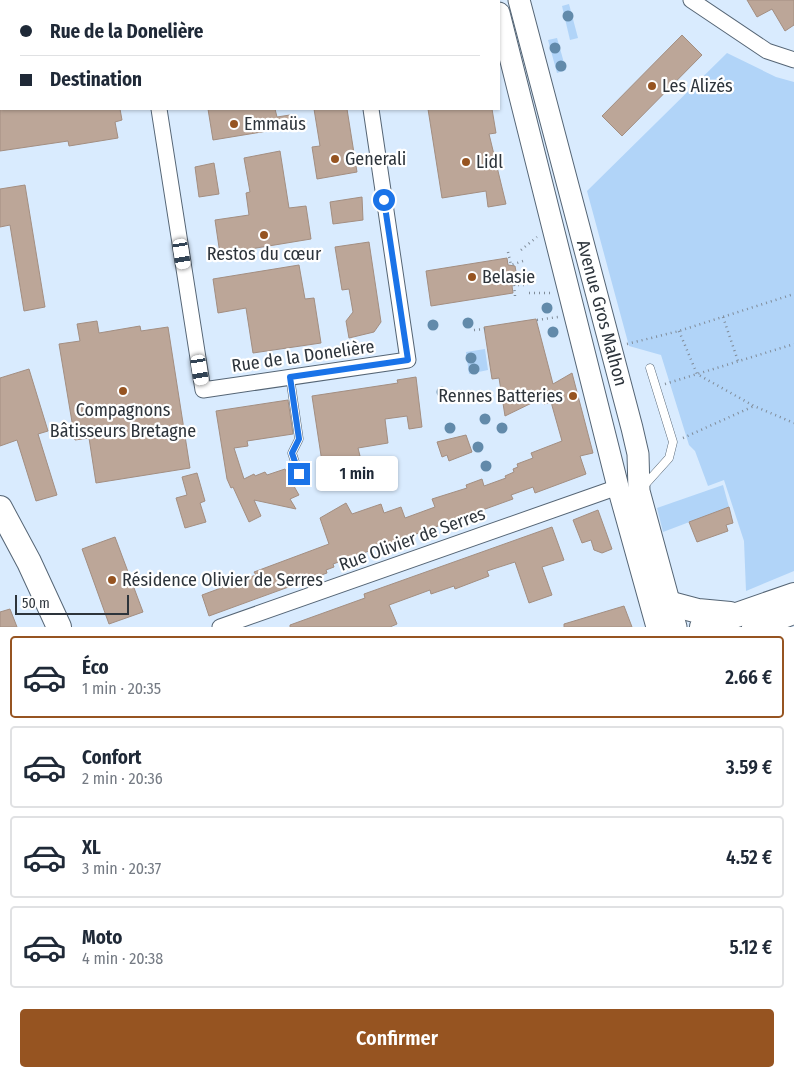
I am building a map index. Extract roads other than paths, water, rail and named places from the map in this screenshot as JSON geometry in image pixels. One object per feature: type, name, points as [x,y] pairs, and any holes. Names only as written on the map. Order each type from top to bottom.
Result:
[{"type":"main road","name":"Avenue Gros Malhon","points":[[519,0],[638,454],[640,491],[668,603],[676,627]]},
{"type":"main road","name":"Avenue Gros Malhon","points":[[500,18],[618,487],[657,627]]},
{"type":"main road","points":[[0,508],[59,627]]},
{"type":"main road","points":[[0,540],[44,627]]},
{"type":"main road","points":[[668,603],[746,621],[794,594]]},
{"type":"main road","points":[[702,627],[746,621],[794,611]]},
{"type":"street","points":[[691,0],[767,51],[794,60]]},
{"type":"street","name":"Rue de la Donelière","points":[[159,110],[203,390],[408,360],[371,110]]},
{"type":"street","name":"Rue Olivier de Serres","points":[[220,627],[618,487]]},
{"type":"lane","points":[[640,491],[669,458],[673,442],[650,368]]},
{"type":"lane","points":[[290,377],[299,439],[292,453],[299,474]]},
{"type":"place","name":"Les Alizés","points":[[652,86]]},
{"type":"place","name":"Emmaüs","points":[[234,124]]},
{"type":"place","name":"Generali","points":[[335,159]]},
{"type":"place","name":"Lidl","points":[[466,162]]},
{"type":"place","name":"Restos du cœur","points":[[264,235]]},
{"type":"place","name":"Belasie","points":[[472,277]]},
{"type":"place","name":"Compagnons Bâtisseurs Bretagne","points":[[123,391]]},
{"type":"place","name":"Rennes Batteries","points":[[573,396]]},
{"type":"place","name":"Résidence Olivier de Serres","points":[[112,580]]}]
